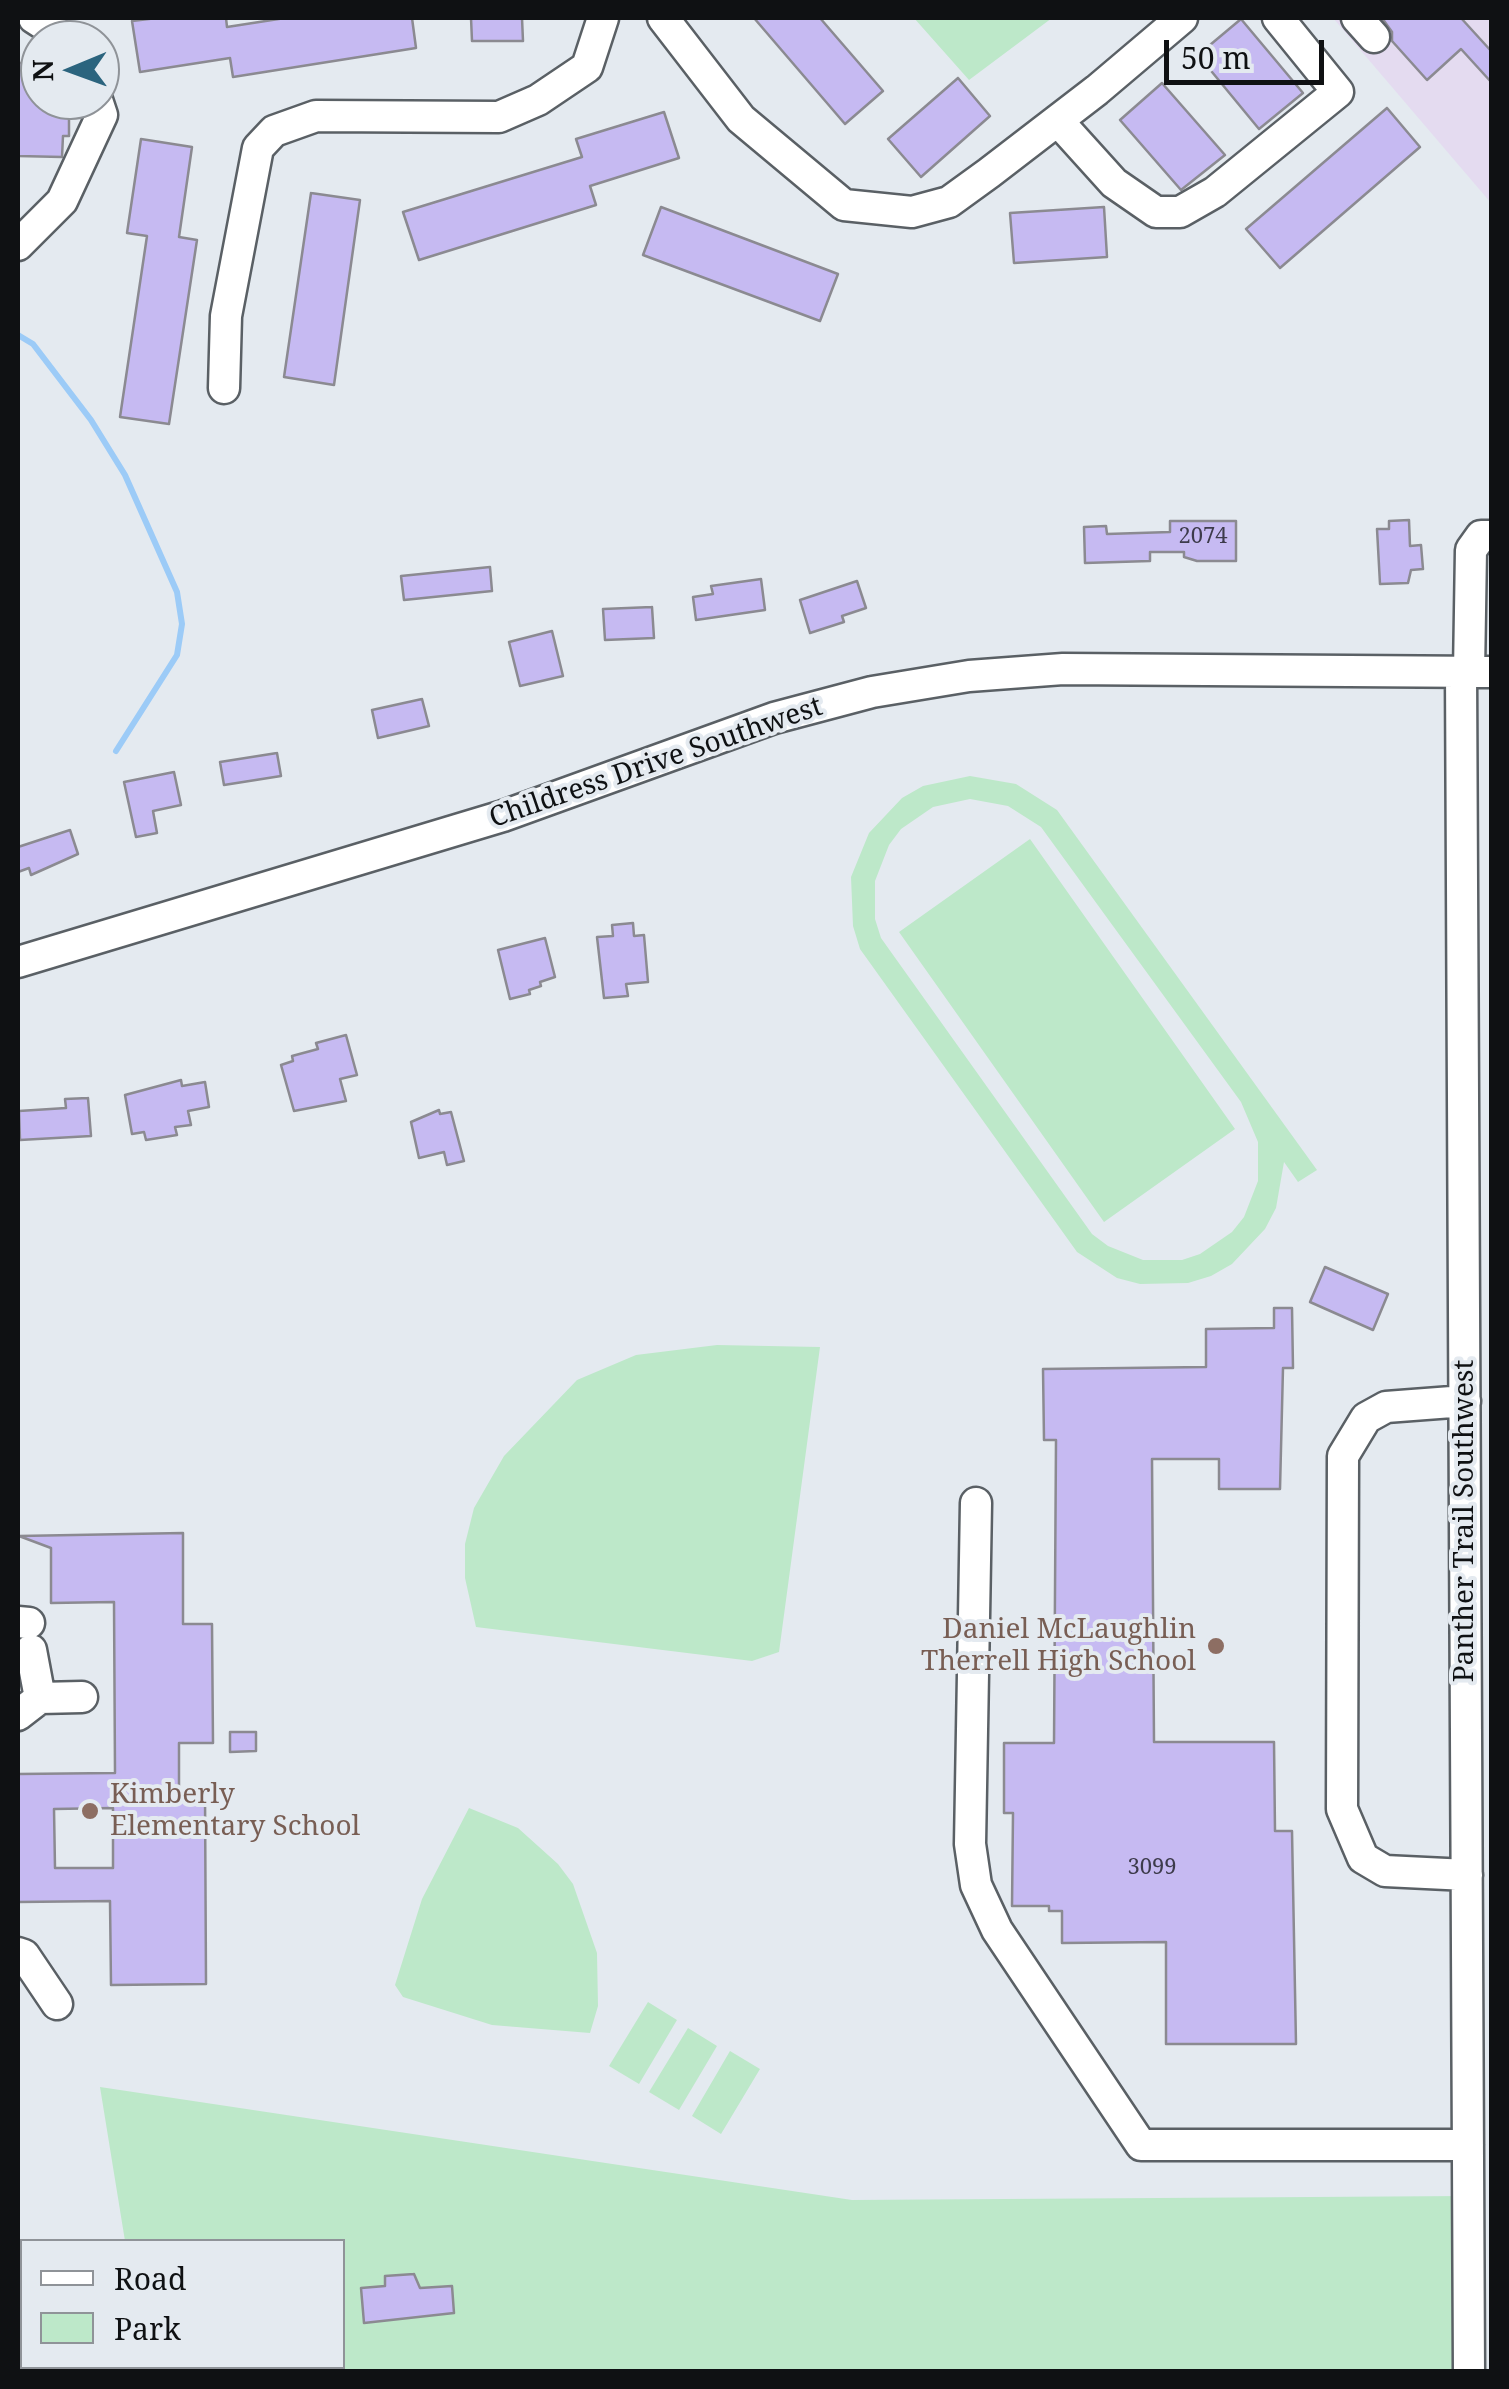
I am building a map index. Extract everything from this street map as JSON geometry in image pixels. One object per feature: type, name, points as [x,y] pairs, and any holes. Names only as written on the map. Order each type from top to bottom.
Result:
[{"type":"street","points":[[224,388],[226,316],[258,148],[274,131],[316,116],[498,117],[538,100],[587,67],[602,18]]},
{"type":"street","points":[[663,18],[741,119],[844,205],[912,212],[949,202],[1058,120],[1182,18]]},
{"type":"street","points":[[1058,120],[1114,183],[1156,212],[1180,212],[1216,192],[1338,92],[1278,18]]},
{"type":"street","points":[[18,245],[62,202],[100,120]]},
{"type":"street","name":"Panther Trail Southwest","points":[[1469,2372],[1476,2160],[1467,1875],[1464,1401],[1474,672],[1471,550],[1481,536],[1492,536]]},
{"type":"street","name":"Childress Drive Southwest","points":[[18,962],[502,816],[774,718],[872,692],[969,676],[1062,669],[1474,672]]},
{"type":"street","points":[[1464,1401],[1386,1406],[1366,1418],[1344,1456],[1342,1809],[1363,1858],[1385,1871],[1467,1875]]},
{"type":"street","points":[[976,1504],[970,1844],[976,1886],[997,1930],[1141,2145],[1476,2160]]},
{"type":"street","points":[[26,1632],[29,1707],[82,1696]]},
{"type":"street","points":[[18,1953],[24,1955],[56,2004]]},
{"type":"shaded area","points":[[1333,18],[1491,18],[1491,203]]},
{"type":"green space","points":[[914,18],[1052,18],[969,80]]},
{"type":"green space","points":[[970,776],[1016,784],[1057,810],[1317,1170],[1298,1182],[1284,1162],[1276,1208],[1265,1229],[1232,1264],[1188,1283],[1140,1284],[1117,1278],[1077,1252],[860,949],[853,926],[851,877],[869,833],[902,798],[923,786]],"holes":[[[970,799],[1008,806],[1041,827],[1241,1102],[1258,1142],[1258,1181],[1244,1217],[1232,1232],[1200,1254],[1182,1260],[1143,1260],[1108,1246],[1092,1234],[881,938],[875,919],[875,881],[889,845],[901,829],[933,807]]]},
{"type":"green space","points":[[1030,839],[1235,1129],[1104,1222],[899,932]]},
{"type":"green space","points":[[717,1345],[820,1347],[779,1652],[752,1661],[476,1627],[465,1578],[465,1544],[474,1508],[504,1456],[577,1380],[636,1355]]},
{"type":"green space","points":[[469,1808],[518,1828],[558,1864],[573,1884],[597,1953],[598,2006],[590,2033],[492,2025],[403,1997],[395,1985],[422,1899]]},
{"type":"green space","points":[[648,2002],[677,2020],[639,2084],[609,2066]]},
{"type":"green space","points":[[688,2028],[717,2046],[679,2110],[649,2092]]},
{"type":"green space","points":[[730,2051],[760,2069],[721,2134],[692,2116]]},
{"type":"green space","points":[[100,2087],[852,2200],[1464,2196],[1467,2371],[145,2371],[345,2369],[345,2239],[125,2239]]},
{"type":"building","points":[[226,18],[227,27],[285,18],[412,18],[416,48],[233,77],[230,58],[140,72],[132,21]]},
{"type":"building","points":[[471,18],[522,18],[523,41],[472,41]]},
{"type":"building","points":[[754,18],[820,18],[883,91],[845,124]]},
{"type":"building","points":[[1382,18],[1461,18],[1492,52],[1492,83],[1461,49],[1427,80],[1392,41],[1392,32]]},
{"type":"building","points":[[1241,19],[1303,93],[1259,129],[1198,55]]},
{"type":"building","points":[[20,63],[20,120],[69,120],[69,136],[63,136],[62,157],[18,156]]},
{"type":"building","points":[[958,78],[990,116],[921,177],[888,139]]},
{"type":"building","points":[[1162,83],[1225,155],[1181,190],[1120,120]]},
{"type":"building","points":[[1387,108],[1420,147],[1280,268],[1246,229]]},
{"type":"building","points":[[664,112],[679,158],[590,186],[596,205],[419,260],[403,212],[582,157],[576,139]]},
{"type":"building","points":[[141,139],[192,147],[179,237],[197,240],[169,424],[120,417],[147,236],[127,233]]},
{"type":"building","points":[[311,193],[360,200],[334,385],[284,377]]},
{"type":"building","points":[[661,207],[838,274],[820,321],[643,255]]},
{"type":"building","points":[[1104,207],[1107,257],[1014,263],[1010,213]]},
{"type":"building","points":[[1409,520],[1410,546],[1421,545],[1423,569],[1411,570],[1408,583],[1380,584],[1377,529],[1389,529],[1389,521]]},
{"type":"building","points":[[1170,521],[1236,521],[1236,561],[1197,561],[1184,557],[1184,552],[1150,552],[1150,561],[1085,563],[1084,527],[1106,526],[1107,534],[1170,532]]},
{"type":"building","points":[[490,567],[492,591],[404,600],[401,576]]},
{"type":"building","points":[[761,579],[765,610],[696,620],[693,597],[713,594],[711,586]]},
{"type":"building","points":[[857,581],[866,608],[842,616],[844,622],[810,633],[800,600]]},
{"type":"building","points":[[652,607],[654,638],[605,640],[603,609]]},
{"type":"building","points":[[552,631],[563,676],[520,686],[509,642]]},
{"type":"building","points":[[422,699],[429,726],[378,738],[372,710]]},
{"type":"building","points":[[277,753],[281,776],[224,785],[220,762]]},
{"type":"building","points":[[174,772],[181,805],[153,811],[157,833],[136,837],[124,782]]},
{"type":"building","points":[[70,830],[78,854],[31,875],[29,868],[18,872],[18,847]]},
{"type":"building","points":[[633,923],[634,936],[644,935],[648,982],[626,984],[628,996],[604,998],[597,937],[613,936],[612,925]]},
{"type":"building","points":[[545,938],[555,977],[540,982],[541,986],[529,990],[530,994],[510,999],[498,950]]},
{"type":"building","points":[[346,1035],[357,1075],[340,1079],[346,1101],[294,1111],[281,1065],[293,1061],[292,1056],[318,1049],[316,1043]]},
{"type":"building","points":[[181,1080],[182,1086],[205,1082],[209,1107],[188,1111],[191,1125],[175,1127],[177,1135],[146,1140],[144,1132],[132,1134],[125,1095]]},
{"type":"building","points":[[88,1098],[91,1136],[20,1140],[19,1111],[66,1108],[65,1099]]},
{"type":"building","points":[[439,1110],[440,1114],[451,1112],[464,1161],[447,1165],[444,1152],[419,1158],[411,1122]]},
{"type":"building","points":[[1325,1267],[1388,1294],[1373,1330],[1310,1302]]},
{"type":"building","points":[[1274,1308],[1292,1308],[1293,1368],[1283,1368],[1280,1489],[1219,1489],[1219,1459],[1152,1459],[1154,1742],[1274,1742],[1275,1831],[1292,1831],[1296,2044],[1166,2044],[1166,1942],[1062,1943],[1062,1911],[1049,1911],[1049,1906],[1012,1906],[1013,1813],[1004,1813],[1004,1743],[1054,1743],[1056,1440],[1044,1440],[1043,1369],[1206,1367],[1206,1329],[1274,1328]]},
{"type":"building","points":[[183,1533],[183,1624],[212,1624],[213,1743],[179,1743],[179,1792],[205,1792],[206,1984],[111,1985],[110,1901],[18,1902],[18,1774],[115,1773],[114,1602],[51,1603],[51,1548],[19,1536]],"holes":[[[113,1808],[113,1868],[55,1868],[54,1809]]]},
{"type":"building","points":[[230,1732],[256,1732],[256,1751],[230,1752]]},
{"type":"building","points":[[414,2274],[420,2288],[452,2286],[454,2313],[364,2323],[361,2288],[385,2286],[385,2276]]},
{"type":"waterway","points":[[18,335],[33,344],[91,420],[125,475],[177,592],[182,624],[177,655],[116,751]]},
{"type":"place","name":"Daniel McLaughlin Therrell High School","points":[[1216,1646]]},
{"type":"place","name":"Kimberly Elementary School","points":[[90,1811]]}]
